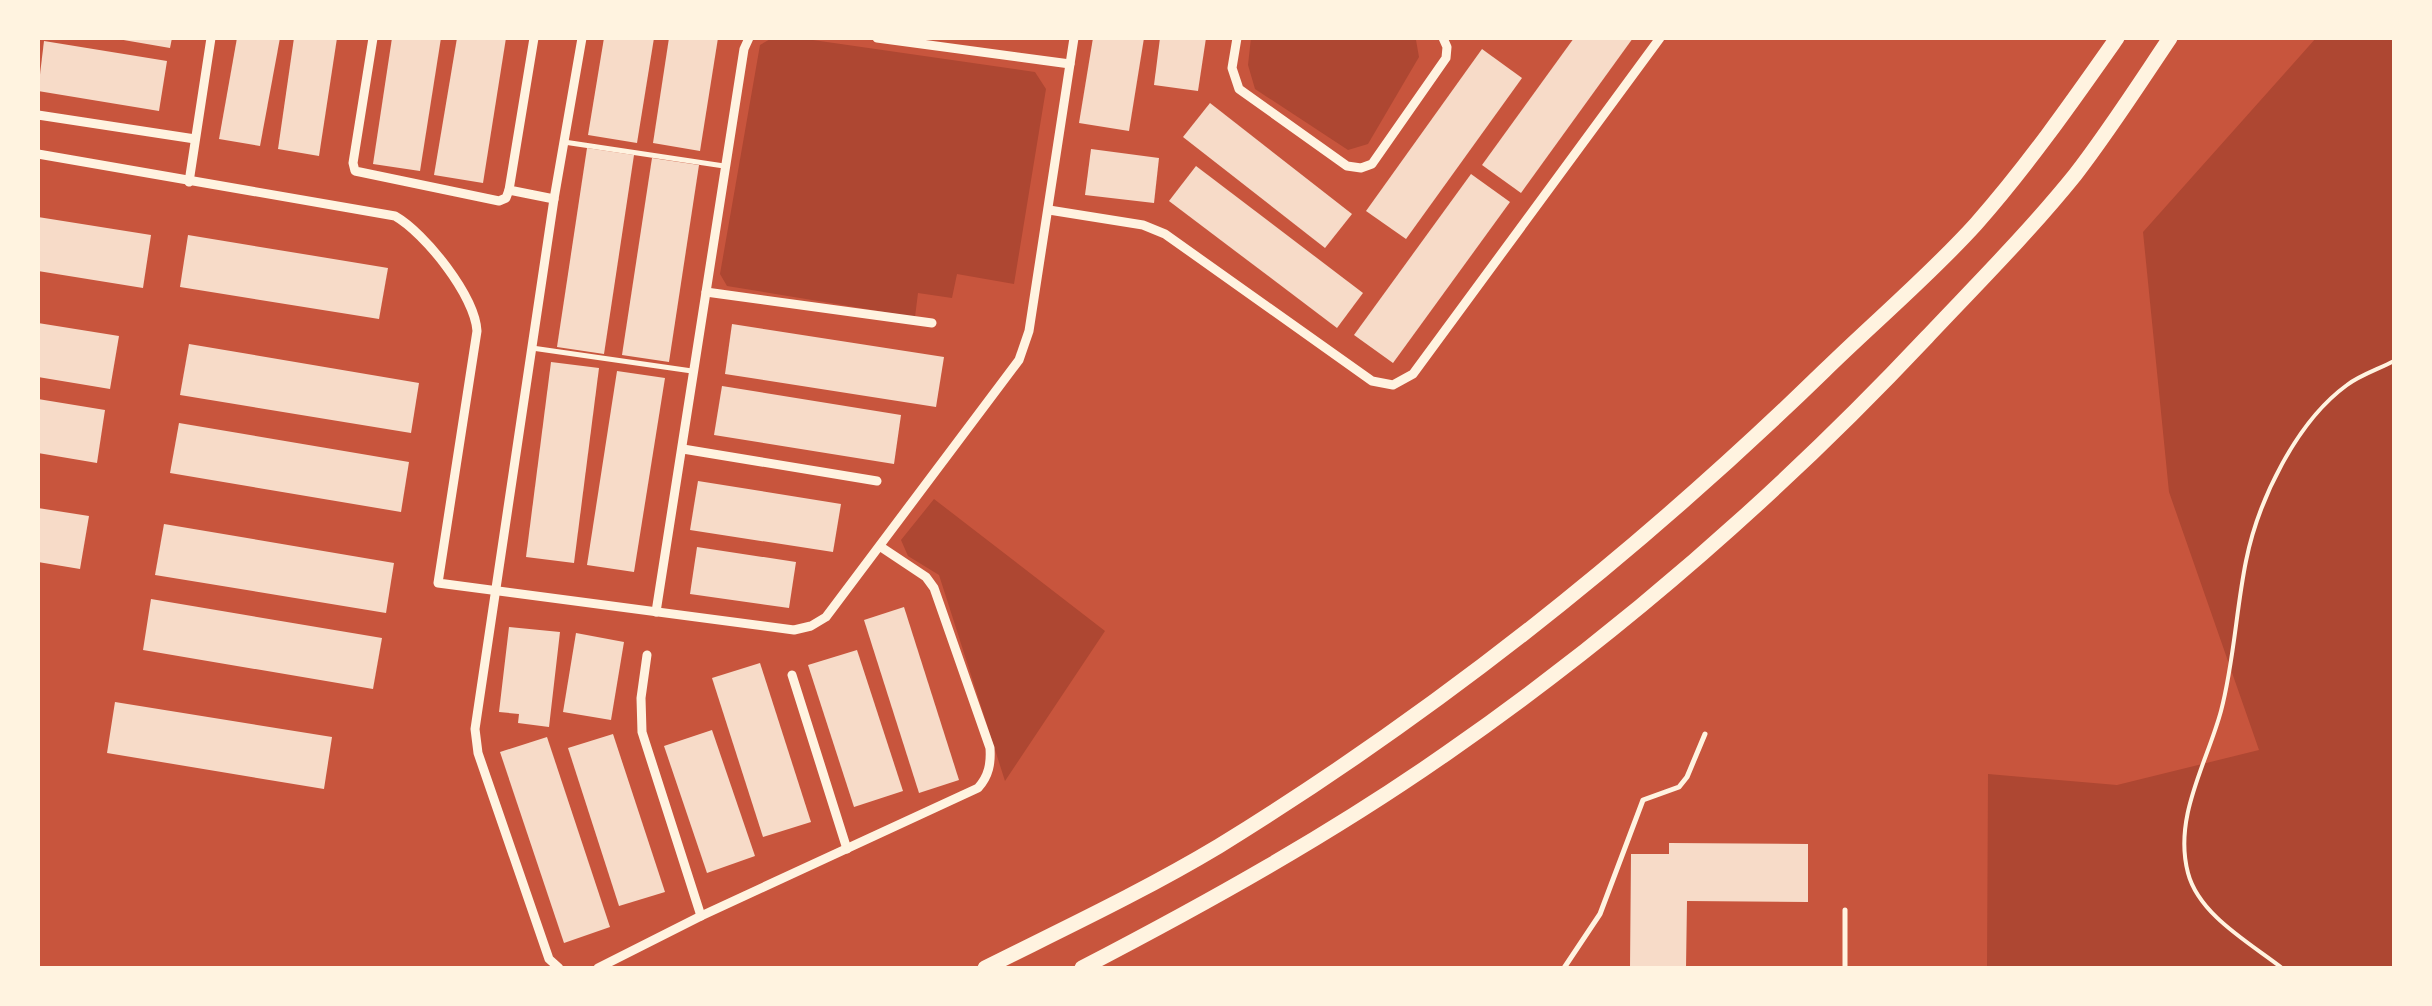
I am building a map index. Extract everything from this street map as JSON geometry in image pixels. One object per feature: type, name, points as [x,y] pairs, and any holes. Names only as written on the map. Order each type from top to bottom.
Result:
[{"type":"highway","points":[[985,968],[1218,846],[1499,654],[1621,555],[1738,454],[1972,228],[2040,149],[2117,38]]},
{"type":"highway","points":[[1082,968],[1212,900],[1446,754],[1660,590],[1856,412],[2024,234],[2076,174],[2170,38]]},
{"type":"street","points":[[188,182],[211,38]]},
{"type":"street","points":[[373,38],[355,170],[499,201],[506,198],[509,190],[534,38]]},
{"type":"street","points":[[559,968],[549,959],[478,753],[475,730],[554,199],[582,38]]},
{"type":"street","points":[[656,612],[744,48],[749,38]]},
{"type":"street","points":[[877,38],[1070,64]]},
{"type":"street","points":[[38,154],[395,216],[422,236],[476,319],[438,583],[794,630],[826,617],[1018,360],[1029,331],[1074,38]]},
{"type":"street","points":[[1237,38],[1232,68],[1240,88],[1347,166],[1361,168],[1372,164],[1446,58],[1448,47],[1443,38]]},
{"type":"street","points":[[1048,210],[1143,225],[1164,234],[1372,381],[1393,384],[1413,374],[1660,38]]},
{"type":"street","points":[[38,115],[196,139]]},
{"type":"street","points":[[509,190],[554,199]]},
{"type":"street","points":[[706,292],[932,323]]},
{"type":"street","points":[[683,449],[877,481]]},
{"type":"street","points":[[598,968],[978,788],[985,780],[990,748],[934,588],[926,578],[881,547]]},
{"type":"street","points":[[647,655],[641,698],[642,732],[701,916]]},
{"type":"street","points":[[792,676],[847,849]]},
{"type":"lane","points":[[564,142],[726,166]]},
{"type":"lane","points":[[532,348],[694,372]]},
{"type":"lane","points":[[1564,968],[1600,914],[1643,800],[1679,787],[1705,734]]},
{"type":"lane","points":[[1845,910],[1845,968]]},
{"type":"path","points":[[2282,968],[2199,898],[2188,876],[2183,850],[2190,801],[2222,710],[2247,558],[2264,499],[2298,436],[2346,385],[2394,362]]},
{"type":"shaded area","points":[[772,38],[799,38],[1035,72],[1046,89],[1014,284],[957,274],[952,298],[918,293],[915,317],[727,286],[720,274],[760,45]]},
{"type":"shaded area","points":[[1251,38],[1413,38],[1419,57],[1368,144],[1348,150],[1255,89],[1248,65]]},
{"type":"shaded area","points":[[2316,38],[2394,38],[2394,968],[1987,968],[1988,774],[2117,785],[2259,750],[2169,492],[2143,232]]},
{"type":"shaded area","points":[[934,499],[1105,631],[1005,781],[939,575],[908,556],[901,540]]},
{"type":"building","points":[[112,38],[172,38],[170,48]]},
{"type":"building","points":[[237,38],[280,38],[260,146],[219,139]]},
{"type":"building","points":[[294,38],[337,38],[319,156],[278,149]]},
{"type":"building","points":[[392,38],[441,38],[420,171],[373,164]]},
{"type":"building","points":[[457,38],[506,38],[483,183],[434,175]]},
{"type":"building","points":[[604,38],[654,38],[637,143],[588,135]]},
{"type":"building","points":[[669,38],[718,38],[700,151],[653,143]]},
{"type":"building","points":[[1093,38],[1144,38],[1129,131],[1079,123]]},
{"type":"building","points":[[1160,38],[1206,38],[1198,91],[1154,85]]},
{"type":"building","points":[[1574,38],[1633,38],[1521,193],[1482,165]]},
{"type":"building","points":[[44,41],[167,61],[159,111],[38,91]]},
{"type":"building","points":[[1482,49],[1522,78],[1406,239],[1366,211]]},
{"type":"building","points":[[1210,103],[1352,214],[1325,248],[1183,137]]},
{"type":"building","points":[[587,148],[634,155],[604,354],[557,347]]},
{"type":"building","points":[[1091,149],[1159,158],[1154,203],[1085,195]]},
{"type":"building","points":[[652,158],[699,165],[669,362],[622,355]]},
{"type":"building","points":[[1196,166],[1363,293],[1337,328],[1169,201]]},
{"type":"building","points":[[1471,174],[1510,202],[1393,363],[1354,335]]},
{"type":"building","points":[[38,217],[151,235],[143,288],[38,271]]},
{"type":"building","points":[[188,235],[388,268],[379,319],[180,287]]},
{"type":"building","points":[[38,323],[119,336],[110,389],[38,377]]},
{"type":"building","points":[[732,324],[944,357],[936,407],[725,374]]},
{"type":"building","points":[[189,344],[419,383],[411,433],[180,395]]},
{"type":"building","points":[[551,362],[599,368],[574,563],[526,557]]},
{"type":"building","points":[[617,371],[665,378],[634,572],[587,565]]},
{"type":"building","points":[[722,386],[901,415],[894,464],[714,435]]},
{"type":"building","points":[[38,399],[105,410],[97,463],[38,453]]},
{"type":"building","points":[[179,423],[409,462],[401,512],[170,473]]},
{"type":"building","points":[[698,481],[841,504],[833,552],[690,530]]},
{"type":"building","points":[[38,508],[89,516],[80,569],[38,562]]},
{"type":"building","points":[[164,524],[394,563],[386,613],[155,575]]},
{"type":"building","points":[[697,547],[796,562],[789,608],[690,594]]},
{"type":"building","points":[[151,599],[382,638],[373,689],[143,650]]},
{"type":"building","points":[[904,607],[959,780],[919,793],[864,620]]},
{"type":"building","points":[[509,627],[560,632],[549,727],[518,723],[519,714],[499,712]]},
{"type":"building","points":[[576,633],[624,642],[611,720],[563,712]]},
{"type":"building","points":[[857,650],[903,791],[854,807],[808,665]]},
{"type":"building","points":[[760,663],[811,822],[763,837],[712,678]]},
{"type":"building","points":[[115,702],[332,737],[324,789],[107,753]]},
{"type":"building","points":[[712,730],[755,856],[707,873],[664,746]]},
{"type":"building","points":[[613,734],[665,892],[619,906],[568,748]]},
{"type":"building","points":[[547,737],[610,927],[564,943],[500,752]]},
{"type":"building","points":[[1669,843],[1808,844],[1808,902],[1687,901],[1686,968],[1630,968],[1631,854],[1669,854]]}]
